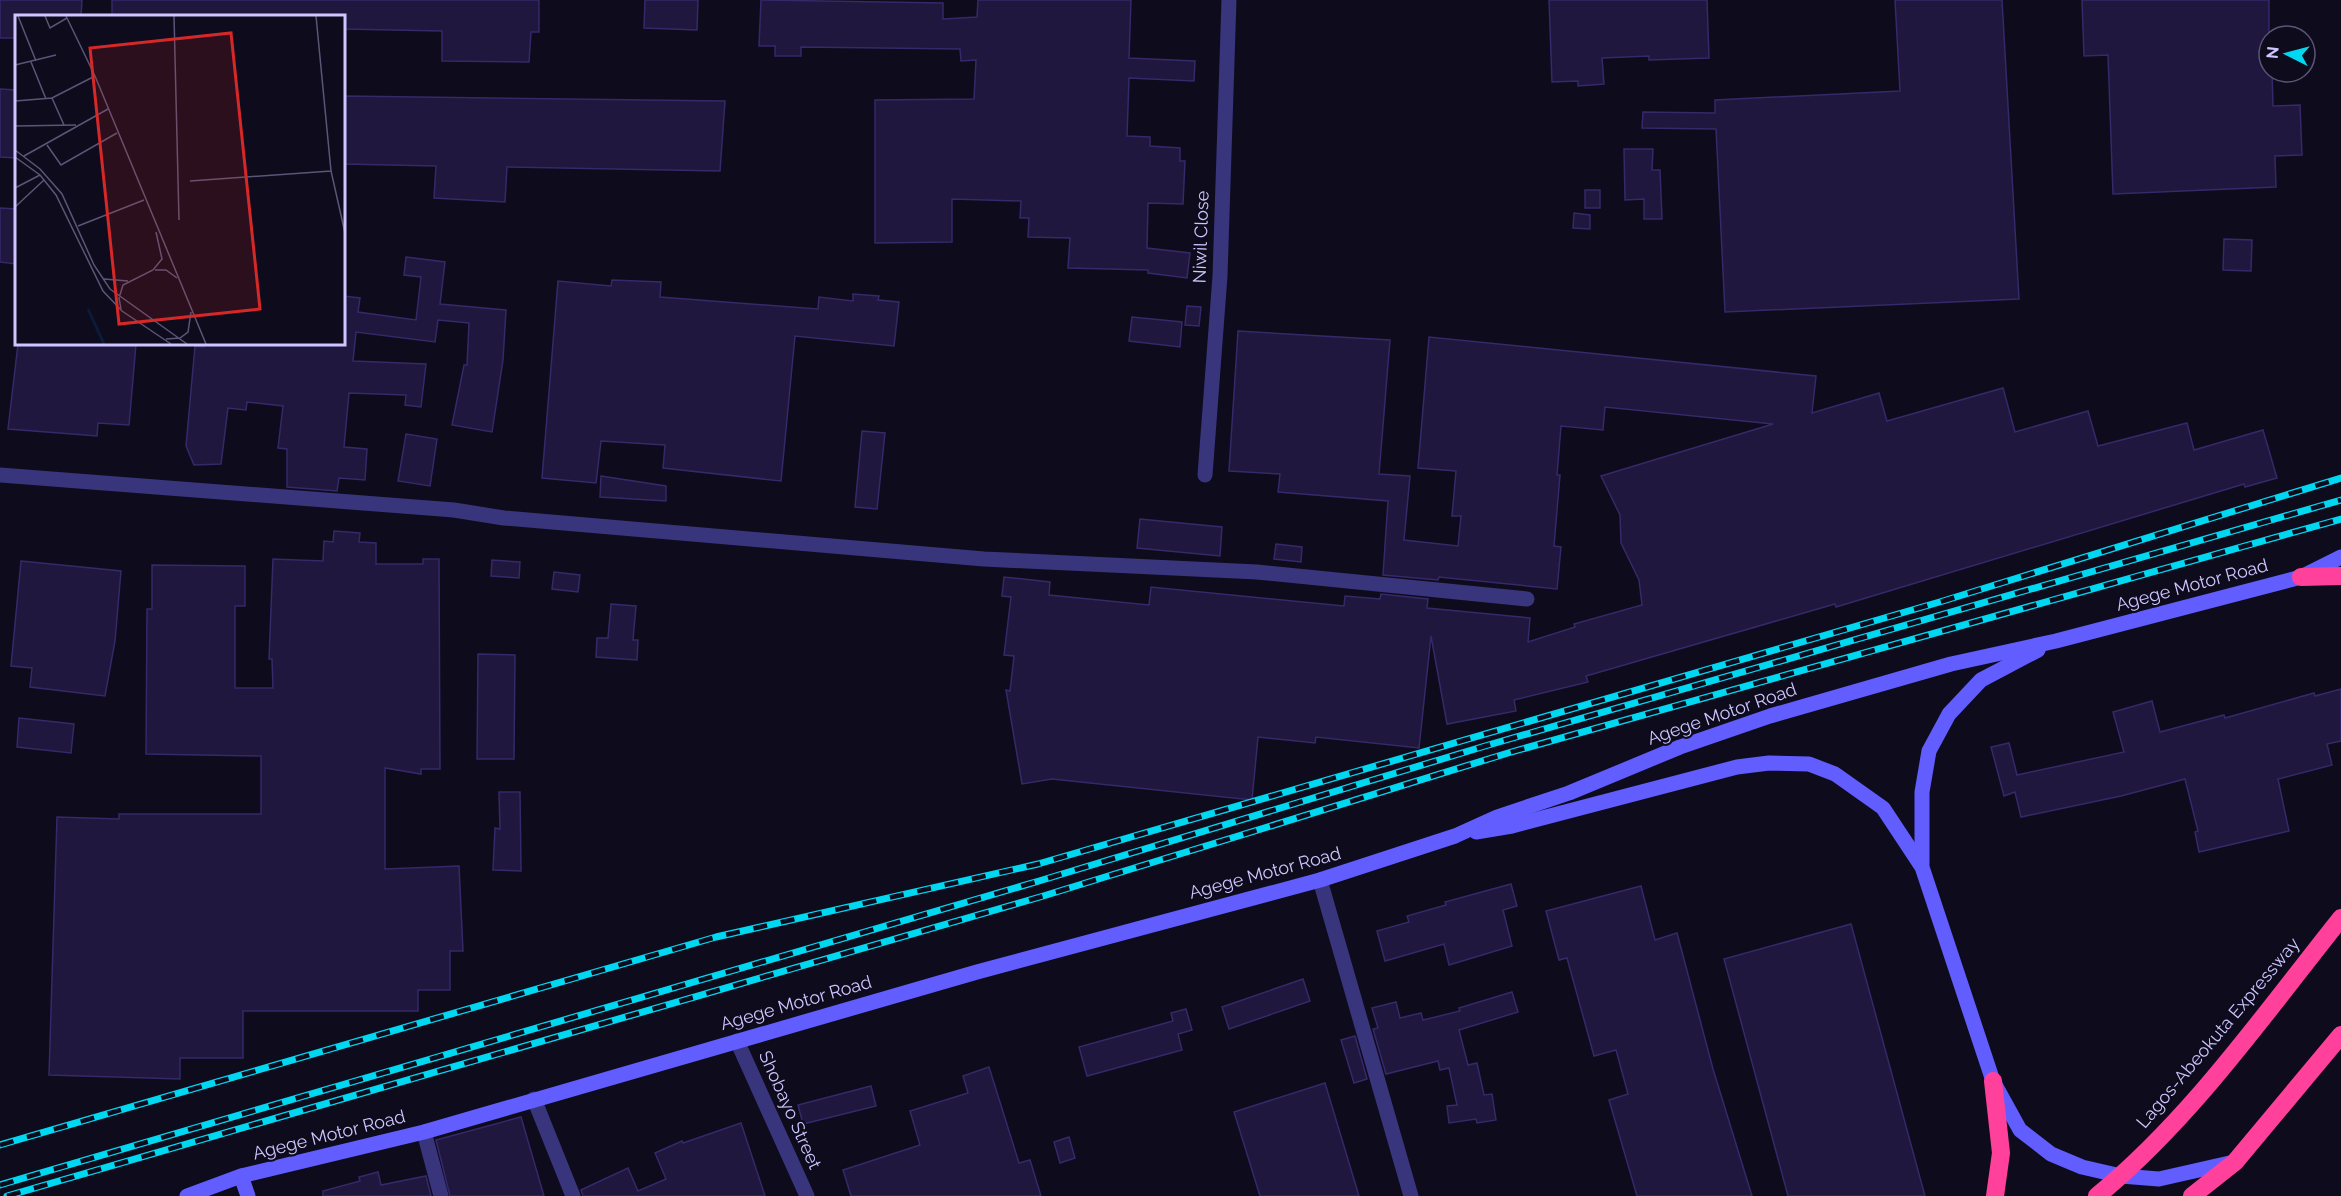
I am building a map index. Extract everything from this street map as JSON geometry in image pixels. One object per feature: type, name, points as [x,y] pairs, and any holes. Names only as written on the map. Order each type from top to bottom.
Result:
[{"type":"highway","points":[[2301,577],[2341,576]]},
{"type":"highway","name":"Lagos-Abeokuta Expressway","points":[[2097,1196],[2121,1176],[2197,1096],[2341,918]]},
{"type":"highway","points":[[2192,1196],[2235,1162],[2341,1035]]},
{"type":"highway","points":[[1993,1081],[2001,1153],[1995,1196]]},
{"type":"main road","name":"Agege Motor Road","points":[[187,1196],[241,1176],[424,1132],[1135,928],[1320,880],[1455,836],[1497,817],[1569,794],[1680,747],[1770,716],[1951,664],[2056,641],[2301,577],[2341,557]]},
{"type":"main road","points":[[1922,867],[1922,792],[1929,751],[1949,714],[1981,680],[2056,641]]},
{"type":"main road","points":[[1455,836],[1512,826],[1737,767],[1769,763],[1809,764],[1835,774],[1883,808],[1922,867],[1993,1081],[2020,1130],[2051,1154],[2082,1167],[2121,1176],[2159,1179],[2235,1162]]},
{"type":"main road","points":[[241,1176],[248,1196]]},
{"type":"street","name":"Niwil Close","points":[[1205,475],[1220,276],[1229,0]]},
{"type":"street","points":[[0,475],[454,510],[504,518],[984,559],[1257,572],[1527,599]]},
{"type":"street","points":[[1320,880],[1411,1196]]},
{"type":"street","name":"Shobayo Street","points":[[737,1041],[807,1196]]},
{"type":"street","points":[[534,1099],[573,1196]]},
{"type":"street","points":[[424,1132],[441,1196]]},
{"type":"building","points":[[0,0],[82,0],[81,15],[15,15],[15,38],[0,38]]},
{"type":"building","points":[[112,0],[539,0],[539,32],[531,32],[529,62],[442,61],[442,31],[345,29],[345,15],[112,15]]},
{"type":"building","points":[[645,0],[698,0],[697,30],[644,28]]},
{"type":"building","points":[[761,0],[943,3],[943,19],[977,17],[978,0],[1131,0],[1129,58],[1195,61],[1194,81],[1129,78],[1127,136],[1150,137],[1150,146],[1180,148],[1180,161],[1185,161],[1183,204],[1148,203],[1147,248],[1190,253],[1187,278],[1148,273],[1148,270],[1068,268],[1070,238],[1028,237],[1029,218],[1020,218],[1021,201],[952,199],[952,242],[875,243],[875,100],[974,99],[976,60],[961,61],[960,49],[801,47],[801,56],[775,56],[775,46],[759,46]]},
{"type":"building","points":[[1549,0],[1707,0],[1709,58],[1649,60],[1649,56],[1602,58],[1604,84],[1578,86],[1578,81],[1552,82]]},
{"type":"building","points":[[1895,0],[2002,0],[2019,299],[1725,312],[1716,129],[1642,128],[1643,112],[1715,113],[1715,100],[1900,91]]},
{"type":"building","points":[[2082,0],[2269,0],[2269,24],[2257,24],[2257,84],[2272,84],[2273,106],[2300,105],[2302,155],[2275,156],[2276,187],[2113,194],[2108,55],[2084,56]]},
{"type":"building","points":[[0,89],[15,90],[15,158],[0,157]]},
{"type":"building","points":[[345,96],[725,101],[720,171],[507,167],[505,202],[434,198],[436,166],[345,164]]},
{"type":"building","points":[[1624,149],[1653,149],[1652,170],[1660,170],[1662,219],[1644,219],[1644,199],[1625,200]]},
{"type":"building","points":[[1585,190],[1600,190],[1600,208],[1585,208]]},
{"type":"building","points":[[0,208],[15,209],[15,264],[0,262]]},
{"type":"building","points":[[1574,213],[1590,215],[1590,229],[1573,228]]},
{"type":"building","points":[[2224,239],[2252,240],[2251,271],[2223,270]]},
{"type":"building","points":[[406,257],[445,262],[440,304],[506,310],[503,360],[492,432],[452,425],[464,365],[467,365],[469,323],[438,320],[435,342],[356,332],[353,361],[426,364],[421,407],[405,405],[406,395],[349,393],[344,447],[367,449],[365,480],[339,478],[337,491],[287,487],[287,449],[278,448],[283,406],[247,402],[246,410],[228,408],[221,464],[194,465],[186,446],[195,346],[345,345],[345,296],[360,298],[358,312],[416,320],[421,277],[404,275]]},
{"type":"building","points":[[612,280],[661,282],[660,297],[818,309],[819,297],[853,301],[853,294],[879,296],[878,300],[899,302],[894,346],[795,336],[781,481],[663,468],[665,445],[601,441],[596,483],[542,478],[558,281],[611,286]]},
{"type":"building","points":[[1187,306],[1201,307],[1199,326],[1185,325]]},
{"type":"building","points":[[1132,317],[1182,322],[1180,347],[1129,341]]},
{"type":"building","points":[[1238,331],[1390,340],[1379,474],[1410,476],[1404,540],[1458,546],[1461,516],[1452,516],[1456,471],[1418,468],[1429,337],[1816,376],[1812,413],[1879,393],[1887,421],[2003,388],[2015,432],[2088,411],[2098,446],[2187,423],[2194,450],[2263,430],[2277,478],[2245,487],[2244,484],[1836,607],[1835,604],[1586,676],[1588,682],[1514,700],[1516,711],[1447,724],[1431,636],[1419,748],[1316,737],[1315,743],[1258,737],[1252,800],[1052,779],[1022,784],[1006,690],[1010,691],[1014,656],[1004,655],[1011,597],[1002,596],[1004,577],[1050,582],[1049,595],[1149,605],[1151,587],[1344,606],[1345,596],[1380,599],[1381,594],[1428,599],[1427,608],[1530,618],[1528,642],[1575,627],[1574,624],[1642,605],[1639,580],[1621,543],[1620,515],[1601,476],[1773,424],[1605,407],[1603,430],[1561,426],[1557,475],[1560,475],[1554,546],[1561,547],[1557,589],[1439,577],[1438,580],[1383,575],[1388,501],[1278,492],[1280,474],[1229,471]]},
{"type":"building","points":[[18,345],[136,345],[129,425],[98,423],[97,436],[8,429]]},
{"type":"building","points":[[862,431],[885,433],[877,509],[855,507]]},
{"type":"building","points":[[406,434],[437,439],[430,486],[398,481]]},
{"type":"building","points":[[601,476],[666,486],[666,501],[600,497]]},
{"type":"building","points":[[1140,519],[1222,527],[1220,556],[1137,548]]},
{"type":"building","points":[[334,531],[360,533],[359,542],[376,543],[376,564],[423,564],[423,559],[439,559],[440,769],[421,769],[421,774],[385,768],[385,869],[459,866],[463,951],[450,951],[450,990],[418,990],[418,1011],[243,1011],[243,1058],[180,1058],[180,1079],[49,1075],[57,817],[119,819],[119,814],[261,814],[261,756],[146,754],[147,609],[152,609],[152,565],[245,566],[245,606],[235,606],[235,688],[273,688],[272,659],[269,659],[273,559],[323,561],[324,541],[333,542]]},
{"type":"building","points":[[1276,544],[1302,547],[1301,562],[1274,559]]},
{"type":"building","points":[[492,560],[520,562],[519,578],[491,576]]},
{"type":"building","points":[[21,561],[121,571],[115,641],[105,696],[30,687],[32,668],[11,666]]},
{"type":"building","points":[[554,572],[580,575],[578,592],[552,589]]},
{"type":"building","points":[[611,604],[636,606],[633,640],[638,640],[637,660],[596,657],[597,638],[608,638]]},
{"type":"building","points":[[478,654],[515,655],[514,759],[477,759]]},
{"type":"building","points":[[2341,689],[2341,741],[2327,744],[2332,765],[2278,779],[2289,831],[2199,852],[2195,832],[2198,831],[2185,779],[2121,796],[2021,817],[2015,792],[2004,796],[1991,747],[2009,743],[2017,775],[2124,752],[2113,712],[2152,701],[2160,732],[2224,715],[2225,718],[2314,693],[2315,696]]},
{"type":"building","points":[[19,718],[74,724],[71,753],[17,747]]},
{"type":"building","points":[[499,792],[520,792],[521,871],[493,870],[495,828],[500,829]]},
{"type":"building","points":[[1511,884],[1517,906],[1503,910],[1512,946],[1449,965],[1444,944],[1385,961],[1377,931],[1409,922],[1407,916],[1446,905],[1445,902]]},
{"type":"building","points":[[1641,886],[1655,940],[1677,933],[1713,1069],[1752,1196],[1637,1196],[1609,1100],[1628,1094],[1616,1050],[1594,1056],[1567,958],[1559,960],[1546,911]]},
{"type":"building","points":[[1851,924],[1925,1196],[1788,1196],[1724,959]]},
{"type":"building","points":[[1303,979],[1310,1001],[1229,1029],[1222,1007]]},
{"type":"building","points":[[1512,992],[1518,1012],[1459,1030],[1468,1065],[1477,1063],[1484,1095],[1492,1094],[1496,1120],[1477,1123],[1476,1119],[1449,1123],[1447,1106],[1457,1105],[1449,1068],[1440,1070],[1438,1061],[1386,1074],[1373,1029],[1378,1028],[1372,1008],[1396,1002],[1400,1018],[1421,1013],[1423,1020],[1460,1011],[1459,1008]]},
{"type":"building","points":[[1186,1009],[1192,1030],[1178,1034],[1182,1050],[1087,1076],[1079,1047],[1173,1021],[1171,1013]]},
{"type":"building","points":[[1355,1036],[1367,1079],[1354,1083],[1341,1040]]},
{"type":"building","points":[[989,1067],[1019,1163],[1030,1160],[1041,1196],[851,1196],[843,1170],[920,1145],[910,1111],[968,1093],[963,1076]]},
{"type":"building","points":[[1325,1083],[1359,1196],[1260,1196],[1234,1112]]},
{"type":"building","points":[[871,1086],[876,1106],[803,1124],[798,1105]]},
{"type":"building","points":[[521,1117],[544,1196],[450,1196],[436,1140]]},
{"type":"building","points":[[741,1123],[765,1196],[583,1196],[581,1190],[628,1168],[638,1191],[666,1179],[655,1153],[682,1141],[683,1143]]},
{"type":"building","points":[[1069,1137],[1075,1158],[1060,1163],[1054,1142]]},
{"type":"building","points":[[378,1172],[381,1185],[426,1176],[431,1196],[323,1196],[323,1191],[360,1181],[359,1177]]},
{"type":"railway","points":[[0,1145],[716,937],[1038,864],[1943,601],[2341,478]]},
{"type":"railway","points":[[0,1185],[1039,881],[1485,746],[2341,500]]},
{"type":"railway","points":[[7,1196],[1040,897],[1508,753],[2341,519]]}]
